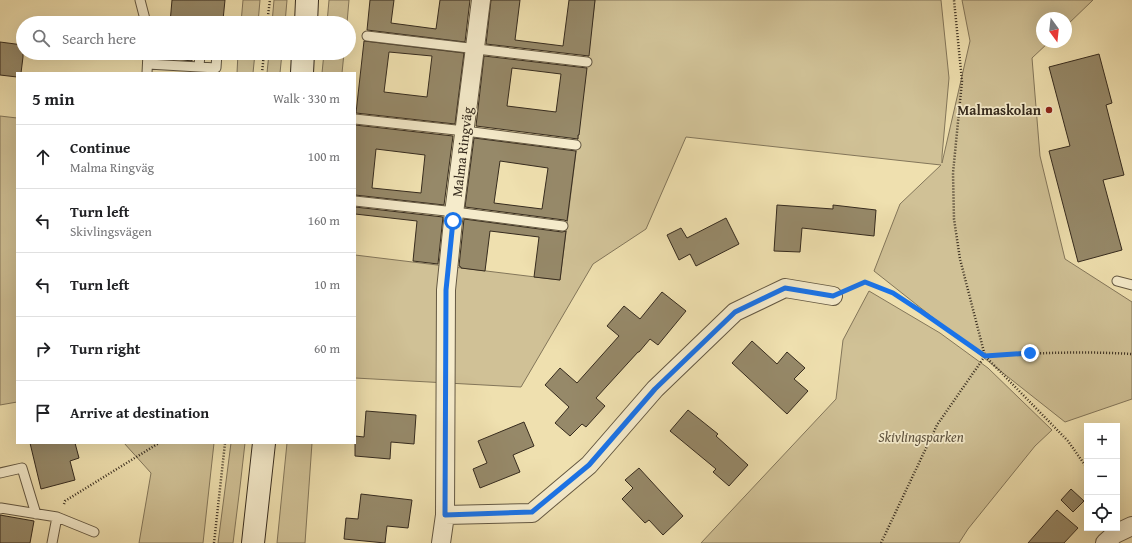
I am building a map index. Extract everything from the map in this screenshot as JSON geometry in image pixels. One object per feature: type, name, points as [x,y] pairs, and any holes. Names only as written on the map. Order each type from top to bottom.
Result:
[{"type":"main road","points":[[306,16],[307,0]]},
{"type":"main road","points":[[302,72],[303,60]]},
{"type":"main road","points":[[253,543],[264,444]]},
{"type":"street","name":"Malma Ringväg","points":[[441,543],[445,515],[446,290],[454,212],[481,0]]},
{"type":"street","points":[[445,515],[532,512],[589,465],[655,389],[735,312],[785,288],[833,296]]},
{"type":"street","points":[[1105,543],[1114,534],[1132,526]]},
{"type":"lane","points":[[140,0],[144,16]]},
{"type":"lane","points":[[368,36],[587,62]]},
{"type":"lane","points":[[199,67],[200,60]]},
{"type":"lane","points":[[148,68],[216,68],[217,60]]},
{"type":"lane","points":[[356,119],[576,145]]},
{"type":"lane","points":[[356,201],[563,226]]},
{"type":"lane","points":[[1117,281],[1132,285]]},
{"type":"lane","points":[[0,473],[22,468],[36,514]]},
{"type":"lane","points":[[0,509],[2,508],[56,517],[94,532]]},
{"type":"lane","points":[[52,543],[56,517]]},
{"type":"path","points":[[268,16],[270,0]]},
{"type":"path","points":[[881,543],[937,425],[985,356],[960,259],[954,219],[953,173],[962,81],[954,0]]},
{"type":"path","points":[[262,72],[263,60]]},
{"type":"path","points":[[833,296],[865,282],[893,293],[922,312],[985,356],[1068,441],[1084,464]]},
{"type":"path","points":[[985,356],[1030,353],[1132,354]]},
{"type":"path","points":[[56,517],[65,501],[157,444]]},
{"type":"path","points":[[214,543],[225,444]]},
{"type":"green space","points":[[243,0],[260,0],[259,16],[242,16]]},
{"type":"green space","points":[[274,0],[287,0],[286,16],[273,16]]},
{"type":"green space","points":[[329,0],[349,0],[348,16],[328,16]]},
{"type":"green space","points":[[595,0],[941,0],[949,78],[942,163],[970,41],[962,0],[1093,0],[1072,20],[1072,12],[1036,12],[1036,48],[1043,48],[1032,58],[1040,156],[1065,259],[1132,302],[1132,399],[1065,422],[874,271],[900,204],[941,165],[686,137],[646,229],[593,264],[521,387],[356,378],[356,255],[560,280]]},
{"type":"green space","points":[[238,60],[254,60],[253,72],[237,72]]},
{"type":"green space","points":[[268,60],[281,60],[280,72],[267,72]]},
{"type":"green space","points":[[323,60],[343,60],[342,72],[322,72]]},
{"type":"green space","points":[[0,116],[16,118],[16,402],[0,405]]},
{"type":"green space","name":"Skivlingsparken","points":[[869,291],[940,333],[988,368],[1052,430],[1035,446],[968,529],[959,543],[701,543],[836,399],[843,340]]},
{"type":"green space","points":[[125,444],[214,444],[203,543],[139,543],[151,473]]},
{"type":"green space","points":[[231,444],[245,444],[233,543],[218,543]]},
{"type":"green space","points":[[287,444],[312,444],[305,543],[277,543]]},
{"type":"building","points":[[172,0],[225,0],[223,16],[171,16]]},
{"type":"building","points":[[370,0],[394,0],[391,23],[436,29],[440,0],[470,0],[465,42],[367,30]]},
{"type":"building","points":[[491,0],[520,0],[515,40],[563,46],[569,0],[595,0],[589,56],[486,44]]},
{"type":"building","points":[[364,41],[464,53],[455,124],[356,113]],"holes":[[[389,52],[432,56],[427,97],[384,92]]]},
{"type":"building","points":[[0,42],[16,44],[16,60],[23,60],[21,72],[16,72],[16,77],[0,75]]},
{"type":"building","points":[[1099,54],[1112,103],[1106,105],[1124,175],[1103,180],[1122,250],[1078,262],[1049,151],[1070,146],[1049,67]]},
{"type":"building","points":[[484,56],[587,68],[578,139],[476,126]],"holes":[[[512,68],[561,74],[556,112],[507,106]]]},
{"type":"building","points":[[356,125],[453,136],[444,205],[356,195]],"holes":[[[376,149],[425,155],[421,193],[372,188]]]},
{"type":"building","points":[[474,138],[576,151],[567,221],[465,207]],"holes":[[[500,161],[548,168],[542,209],[494,203]]]},
{"type":"building","points":[[777,205],[833,209],[833,205],[876,210],[874,236],[802,228],[800,252],[774,251]]},
{"type":"building","points":[[356,207],[443,217],[438,264],[413,261],[417,221],[356,214]]},
{"type":"building","points":[[726,218],[739,244],[696,266],[690,254],[679,260],[667,235],[681,228],[687,238]]},
{"type":"building","points":[[464,219],[562,232],[566,231],[560,280],[534,277],[539,237],[490,231],[485,271],[461,268],[459,266]]},
{"type":"building","points":[[662,292],[686,311],[658,345],[650,339],[596,398],[605,406],[586,427],[582,424],[570,436],[555,423],[569,407],[545,385],[560,368],[577,383],[619,336],[607,326],[624,306],[640,319]]},
{"type":"building","points":[[752,341],[777,364],[787,352],[805,368],[794,379],[808,391],[787,414],[732,363]]},
{"type":"building","points":[[688,410],[718,434],[716,436],[748,465],[729,486],[713,472],[716,469],[670,431]]},
{"type":"building","points":[[366,411],[416,415],[414,444],[391,442],[390,459],[355,456],[356,436],[364,437]]},
{"type":"building","points":[[524,422],[534,446],[513,455],[520,472],[480,488],[473,469],[487,463],[478,441]]},
{"type":"building","points":[[30,444],[75,444],[79,458],[70,461],[75,480],[41,489]]},
{"type":"building","points":[[639,468],[683,516],[663,535],[649,520],[645,523],[622,499],[633,488],[625,480]]},
{"type":"building","points":[[1071,489],[1084,501],[1073,512],[1061,500]]},
{"type":"building","points":[[361,494],[412,500],[408,528],[387,526],[385,543],[344,539],[346,518],[358,519]]},
{"type":"building","points":[[1057,510],[1078,528],[1064,543],[1028,543]]},
{"type":"building","points":[[0,515],[34,521],[30,543],[0,543]]},
{"type":"place","name":"Malmaskolan","points":[[1049,110]]},
{"type":"route","points":[[453,221],[446,290],[445,515],[532,512],[589,465],[655,389],[735,312],[785,288],[833,296],[865,282],[893,293],[985,356],[1030,353]]}]
